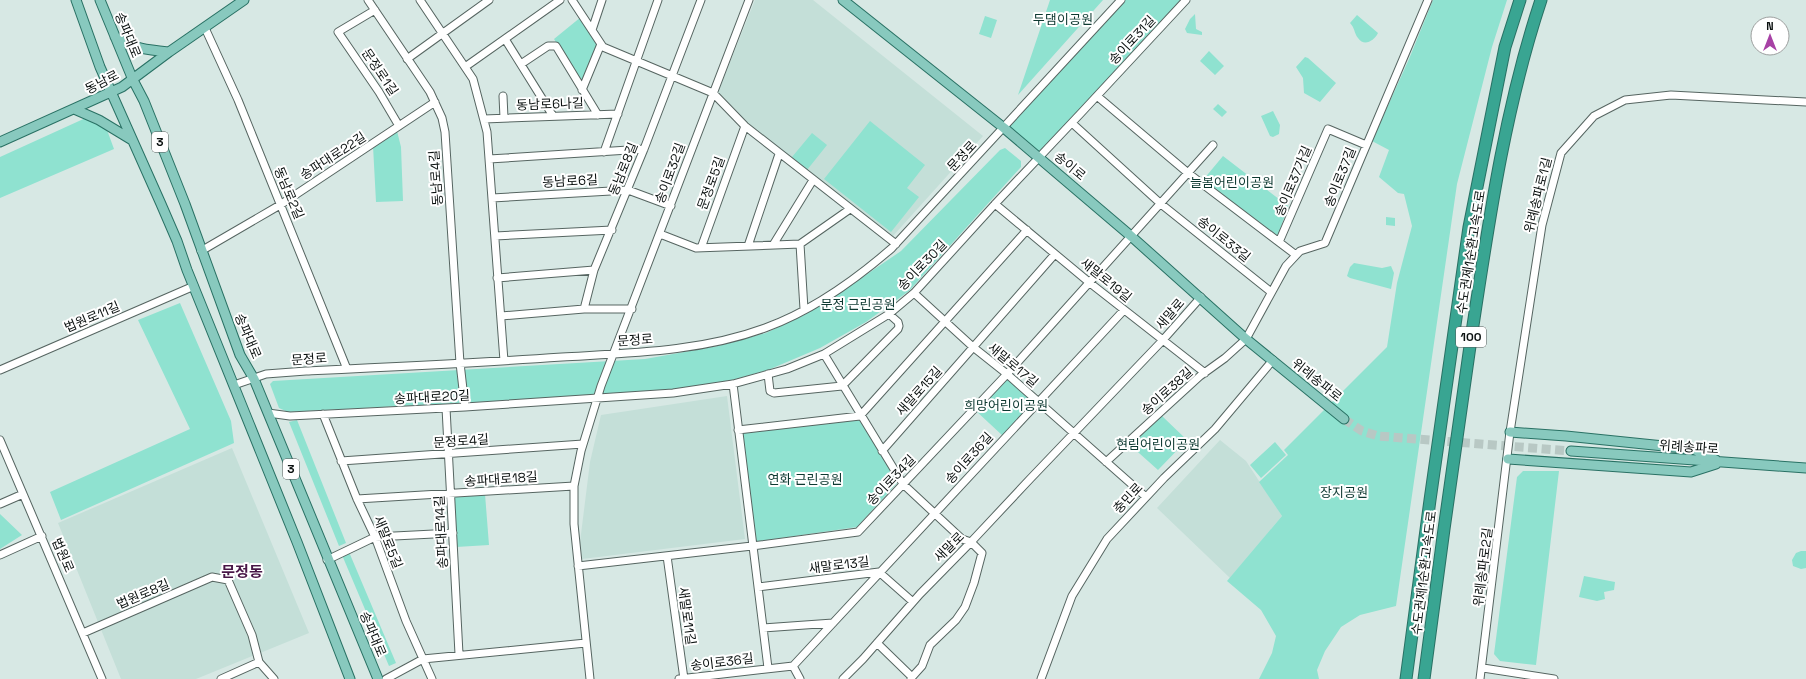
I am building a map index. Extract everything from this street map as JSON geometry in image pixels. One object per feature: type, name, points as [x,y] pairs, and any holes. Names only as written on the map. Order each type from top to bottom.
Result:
[{"type":"highway","name":"수도권제1순환고속도로","points":[[1406,679],[1469,227],[1505,47],[1520,0]]},
{"type":"highway","name":"수도권제1순환고속도로","points":[[1424,679],[1448,498],[1487,230],[1503,140],[1525,47],[1541,0]]},
{"type":"main road","name":"3","points":[[76,0],[110,94],[177,241],[350,679]]},
{"type":"main road","name":"송파대로","points":[[100,0],[133,80],[144,100],[240,355],[254,379],[327,560],[378,679]]},
{"type":"main road","name":"동남로","points":[[0,142],[110,94],[133,80],[169,52],[244,0]]},
{"type":"main road","name":"송이로","points":[[843,0],[1004,128],[1201,297],[1246,339],[1273,360]]},
{"type":"main road","points":[[115,38],[130,46],[144,50],[169,52]]},
{"type":"main road","points":[[74,109],[99,120],[132,140]]},
{"type":"main road","name":"위례송파로","points":[[1273,360],[1344,419]]},
{"type":"main road","points":[[1510,432],[1693,449],[1721,463]]},
{"type":"main road","name":"위례송파로","points":[[1571,451],[1806,468]]},
{"type":"main road","points":[[1508,459],[1691,472],[1721,463]]},
{"type":"street","name":"동남로4길","points":[[368,0],[436,102],[442,118],[445,132],[460,363]]},
{"type":"street","points":[[420,0],[473,80],[484,119],[487,132],[504,361]]},
{"type":"street","points":[[407,58],[489,0]]},
{"type":"street","points":[[465,67],[560,0]]},
{"type":"street","points":[[572,0],[603,47],[713,93],[744,126],[896,244]]},
{"type":"street","points":[[592,30],[602,0]]},
{"type":"street","name":"동남로8길","points":[[604,152],[658,0]]},
{"type":"street","name":"동남로8길","points":[[584,308],[594,270],[612,230],[644,150],[701,0]]},
{"type":"street","name":"송이로32길","points":[[614,354],[749,0]]},
{"type":"street","name":"문정로","points":[[234,385],[266,374],[660,351],[724,340],[775,324],[844,286],[867,270],[896,244],[1121,0]]},
{"type":"street","name":"송이로31길","points":[[1039,158],[1186,0]]},
{"type":"street","name":"송이로37길","points":[[1246,339],[1286,266],[1300,252],[1325,244],[1428,0]]},
{"type":"street","name":"문정로1길","points":[[375,10],[338,32],[379,92],[399,126]]},
{"type":"street","name":"동남로2길","points":[[205,28],[238,100],[347,369]]},
{"type":"street","points":[[505,39],[554,116]]},
{"type":"street","points":[[582,90],[601,44]]},
{"type":"street","name":"동남로6나길","points":[[521,64],[548,46],[556,46],[598,115]]},
{"type":"street","name":"위례송파로1길","points":[[1508,459],[1510,432],[1542,225],[1561,153],[1594,116],[1625,100],[1671,95],[1806,102]]},
{"type":"street","name":"동남로6나길","points":[[503,96],[504,118]]},
{"type":"street","points":[[1097,96],[1188,173],[1296,256]]},
{"type":"street","name":"송파대로22길","points":[[201,251],[280,205],[436,102]]},
{"type":"street","name":"동남로6나길","points":[[484,119],[618,114]]},
{"type":"street","points":[[1072,123],[1161,204]]},
{"type":"street","name":"문정로5길","points":[[701,248],[744,126]]},
{"type":"street","name":"송이로37가길","points":[[1279,242],[1328,129],[1366,145]]},
{"type":"street","points":[[1132,237],[1213,145]]},
{"type":"street","name":"동남로6길","points":[[489,159],[644,150]]},
{"type":"street","points":[[748,246],[779,154]]},
{"type":"street","name":"송이로30길","points":[[597,398],[673,393],[733,384],[768,374],[824,354],[888,314],[914,293],[1039,158]]},
{"type":"street","points":[[773,245],[813,180]]},
{"type":"street","name":"동남로6길","points":[[492,198],[628,190],[671,206]]},
{"type":"street","name":"새말로19길","points":[[995,204],[1162,341],[1205,373]]},
{"type":"street","name":"송이로33길","points":[[1161,204],[1271,292]]},
{"type":"street","points":[[660,234],[696,248],[800,244],[850,209]]},
{"type":"street","points":[[495,236],[612,230]]},
{"type":"street","points":[[738,430],[860,416],[1027,230]]},
{"type":"street","name":"송이로34길","points":[[578,566],[858,532],[1007,374],[1132,237]]},
{"type":"street","points":[[800,244],[804,309]]},
{"type":"street","name":"새말로17길","points":[[973,347],[1055,254]]},
{"type":"street","points":[[497,278],[594,270]]},
{"type":"street","name":"법원로11길","points":[[0,370],[194,286]]},
{"type":"street","name":"새말로17길","points":[[914,293],[973,347],[1007,374],[1073,433]]},
{"type":"street","name":"새말로","points":[[843,679],[913,602],[1162,341],[1201,297]]},
{"type":"street","points":[[501,316],[584,308],[632,309]]},
{"type":"street","name":"송이로36길","points":[[679,679],[793,666],[1124,310]]},
{"type":"street","points":[[768,374],[770,391],[774,393],[842,386],[898,329],[898,322],[888,314]]},
{"type":"street","name":"송이로38길","points":[[1106,462],[1205,373],[1225,358],[1246,339]]},
{"type":"street","name":"새말로15길","points":[[882,451],[973,347]]},
{"type":"street","points":[[590,679],[574,524],[574,486],[583,444],[597,398],[614,354]]},
{"type":"street","points":[[824,354],[902,484],[962,539],[971,542],[982,554],[965,607],[956,620],[930,645],[922,666],[912,678],[877,643]]},
{"type":"street","name":"충민로","points":[[1041,679],[1072,596],[1106,539],[1215,429],[1273,360]]},
{"type":"street","points":[[460,363],[465,408]]},
{"type":"street","points":[[733,384],[752,546]]},
{"type":"street","name":"송파대로20길","points":[[268,413],[290,416],[465,408],[597,398]]},
{"type":"street","name":"송파대로14길","points":[[446,408],[459,654]]},
{"type":"street","name":"새말로5길","points":[[323,414],[357,500],[375,536],[406,621],[432,679]]},
{"type":"street","points":[[1073,433],[1146,497]]},
{"type":"street","name":"법원로","points":[[0,440],[102,679]]},
{"type":"street","name":"문정로4길","points":[[341,461],[583,444]]},
{"type":"street","name":"위례송파로2길","points":[[1480,679],[1508,459]]},
{"type":"street","name":"송파대로18길","points":[[357,500],[574,486]]},
{"type":"street","points":[[0,504],[23,494]]},
{"type":"street","points":[[327,560],[375,536],[453,533]]},
{"type":"street","points":[[0,555],[42,536]]},
{"type":"street","name":"송이로36길","points":[[752,546],[768,668]]},
{"type":"street","name":"새말로11길","points":[[667,556],[684,679]]},
{"type":"street","name":"새말로13길","points":[[758,587],[879,572],[913,602]]},
{"type":"street","name":"법원로8길","points":[[83,632],[212,577],[228,580],[252,634],[259,662]]},
{"type":"street","points":[[763,628],[833,623]]},
{"type":"street","points":[[386,679],[423,659],[459,654],[586,643]]},
{"type":"street","points":[[221,679],[259,662],[274,679]]},
{"type":"street","points":[[793,666],[800,679]]},
{"type":"street","points":[[1482,668],[1554,679]]},
{"type":"shaded area","points":[[755,0],[813,0],[983,136],[893,236],[757,132],[718,92]]},
{"type":"shaded area","points":[[727,396],[745,539],[582,559],[580,542],[590,462],[601,415]]},
{"type":"shaded area","points":[[1220,440],[1246,461],[1282,516],[1230,578],[1157,508]]},
{"type":"shaded area","points":[[232,448],[309,633],[196,679],[121,679],[58,523]]},
{"type":"green space","name":"두댐이공원","points":[[1050,0],[1103,0],[1018,95]]},
{"type":"green space","points":[[1121,0],[1186,0],[1039,158],[1004,128]]},
{"type":"green space","name":"장지공원","points":[[1433,0],[1507,0],[1492,47],[1457,184],[1396,606],[1360,615],[1341,627],[1325,651],[1317,670],[1319,679],[1259,679],[1272,653],[1276,636],[1261,610],[1227,581],[1282,516],[1259,482],[1288,455],[1284,450],[1387,347],[1397,283],[1412,226],[1404,194],[1398,193],[1379,177],[1389,150],[1372,141],[1409,59]]},
{"type":"green space","points":[[1195,14],[1196,29],[1202,32],[1202,35],[1187,33],[1185,29],[1190,19]]},
{"type":"green space","points":[[1357,15],[1378,33],[1369,42],[1360,41],[1350,23]]},
{"type":"green space","points":[[985,16],[997,20],[991,38],[979,34]]},
{"type":"green space","points":[[581,17],[598,42],[581,83],[554,39]]},
{"type":"green space","points":[[1209,51],[1224,66],[1215,75],[1200,61]]},
{"type":"green space","points":[[1305,57],[1336,83],[1320,102],[1304,93],[1303,78],[1296,67]]},
{"type":"green space","points":[[1218,104],[1227,112],[1222,117],[1213,109]]},
{"type":"green space","points":[[1273,111],[1280,125],[1279,134],[1273,137],[1270,136],[1261,116]]},
{"type":"green space","points":[[90,116],[103,119],[114,149],[0,198],[0,157]]},
{"type":"green space","points":[[870,121],[925,165],[907,188],[919,197],[891,232],[824,179]]},
{"type":"green space","points":[[396,131],[401,147],[403,201],[376,202],[373,146]]},
{"type":"green space","points":[[812,133],[827,145],[807,170],[792,157]]},
{"type":"green space","name":"문정 근린공원","points":[[1005,148],[1021,161],[1021,167],[909,291],[866,322],[820,348],[768,370],[732,380],[671,390],[592,396],[288,412],[279,408],[270,384],[273,381],[645,359],[718,346],[766,333],[804,315],[835,296],[901,251],[1000,150]]},
{"type":"green space","name":"늘봄어린이공원","points":[[1223,156],[1288,206],[1278,236],[1203,180]]},
{"type":"green space","points":[[1386,217],[1395,218],[1395,226],[1386,225]]},
{"type":"green space","points":[[1354,263],[1382,268],[1391,266],[1394,273],[1391,289],[1347,276],[1350,267]]},
{"type":"green space","points":[[180,303],[231,421],[234,443],[61,520],[50,492],[190,429],[138,320]]},
{"type":"green space","name":"희망어린이공원","points":[[1006,377],[1036,402],[1003,436],[975,410]]},
{"type":"green space","name":"현림어린이공원","points":[[1162,416],[1187,440],[1158,470],[1130,445]]},
{"type":"green space","name":"연화 근린공원","points":[[858,418],[898,482],[857,527],[753,542],[741,432]]},
{"type":"green space","points":[[297,420],[346,543],[339,546],[289,422]]},
{"type":"green space","points":[[1275,442],[1286,455],[1261,478],[1250,465]]},
{"type":"green space","points":[[1523,471],[1559,471],[1536,665],[1500,661],[1494,654],[1517,477]]},
{"type":"green space","points":[[485,494],[489,545],[456,547],[453,496]]},
{"type":"green space","points":[[0,514],[22,535],[0,549]]},
{"type":"green space","points":[[1806,551],[1806,568],[1801,569],[1793,566],[1792,560],[1796,553]]},
{"type":"green space","points":[[349,552],[396,663],[389,666],[342,555]]},
{"type":"green space","points":[[1584,576],[1615,582],[1614,590],[1604,592],[1605,599],[1597,601],[1579,597]]},
{"type":"tunnel","points":[[1344,419],[1362,431],[1378,436],[1571,451]]},
{"type":"district","name":"문정동","points":[[242,571]]}]
